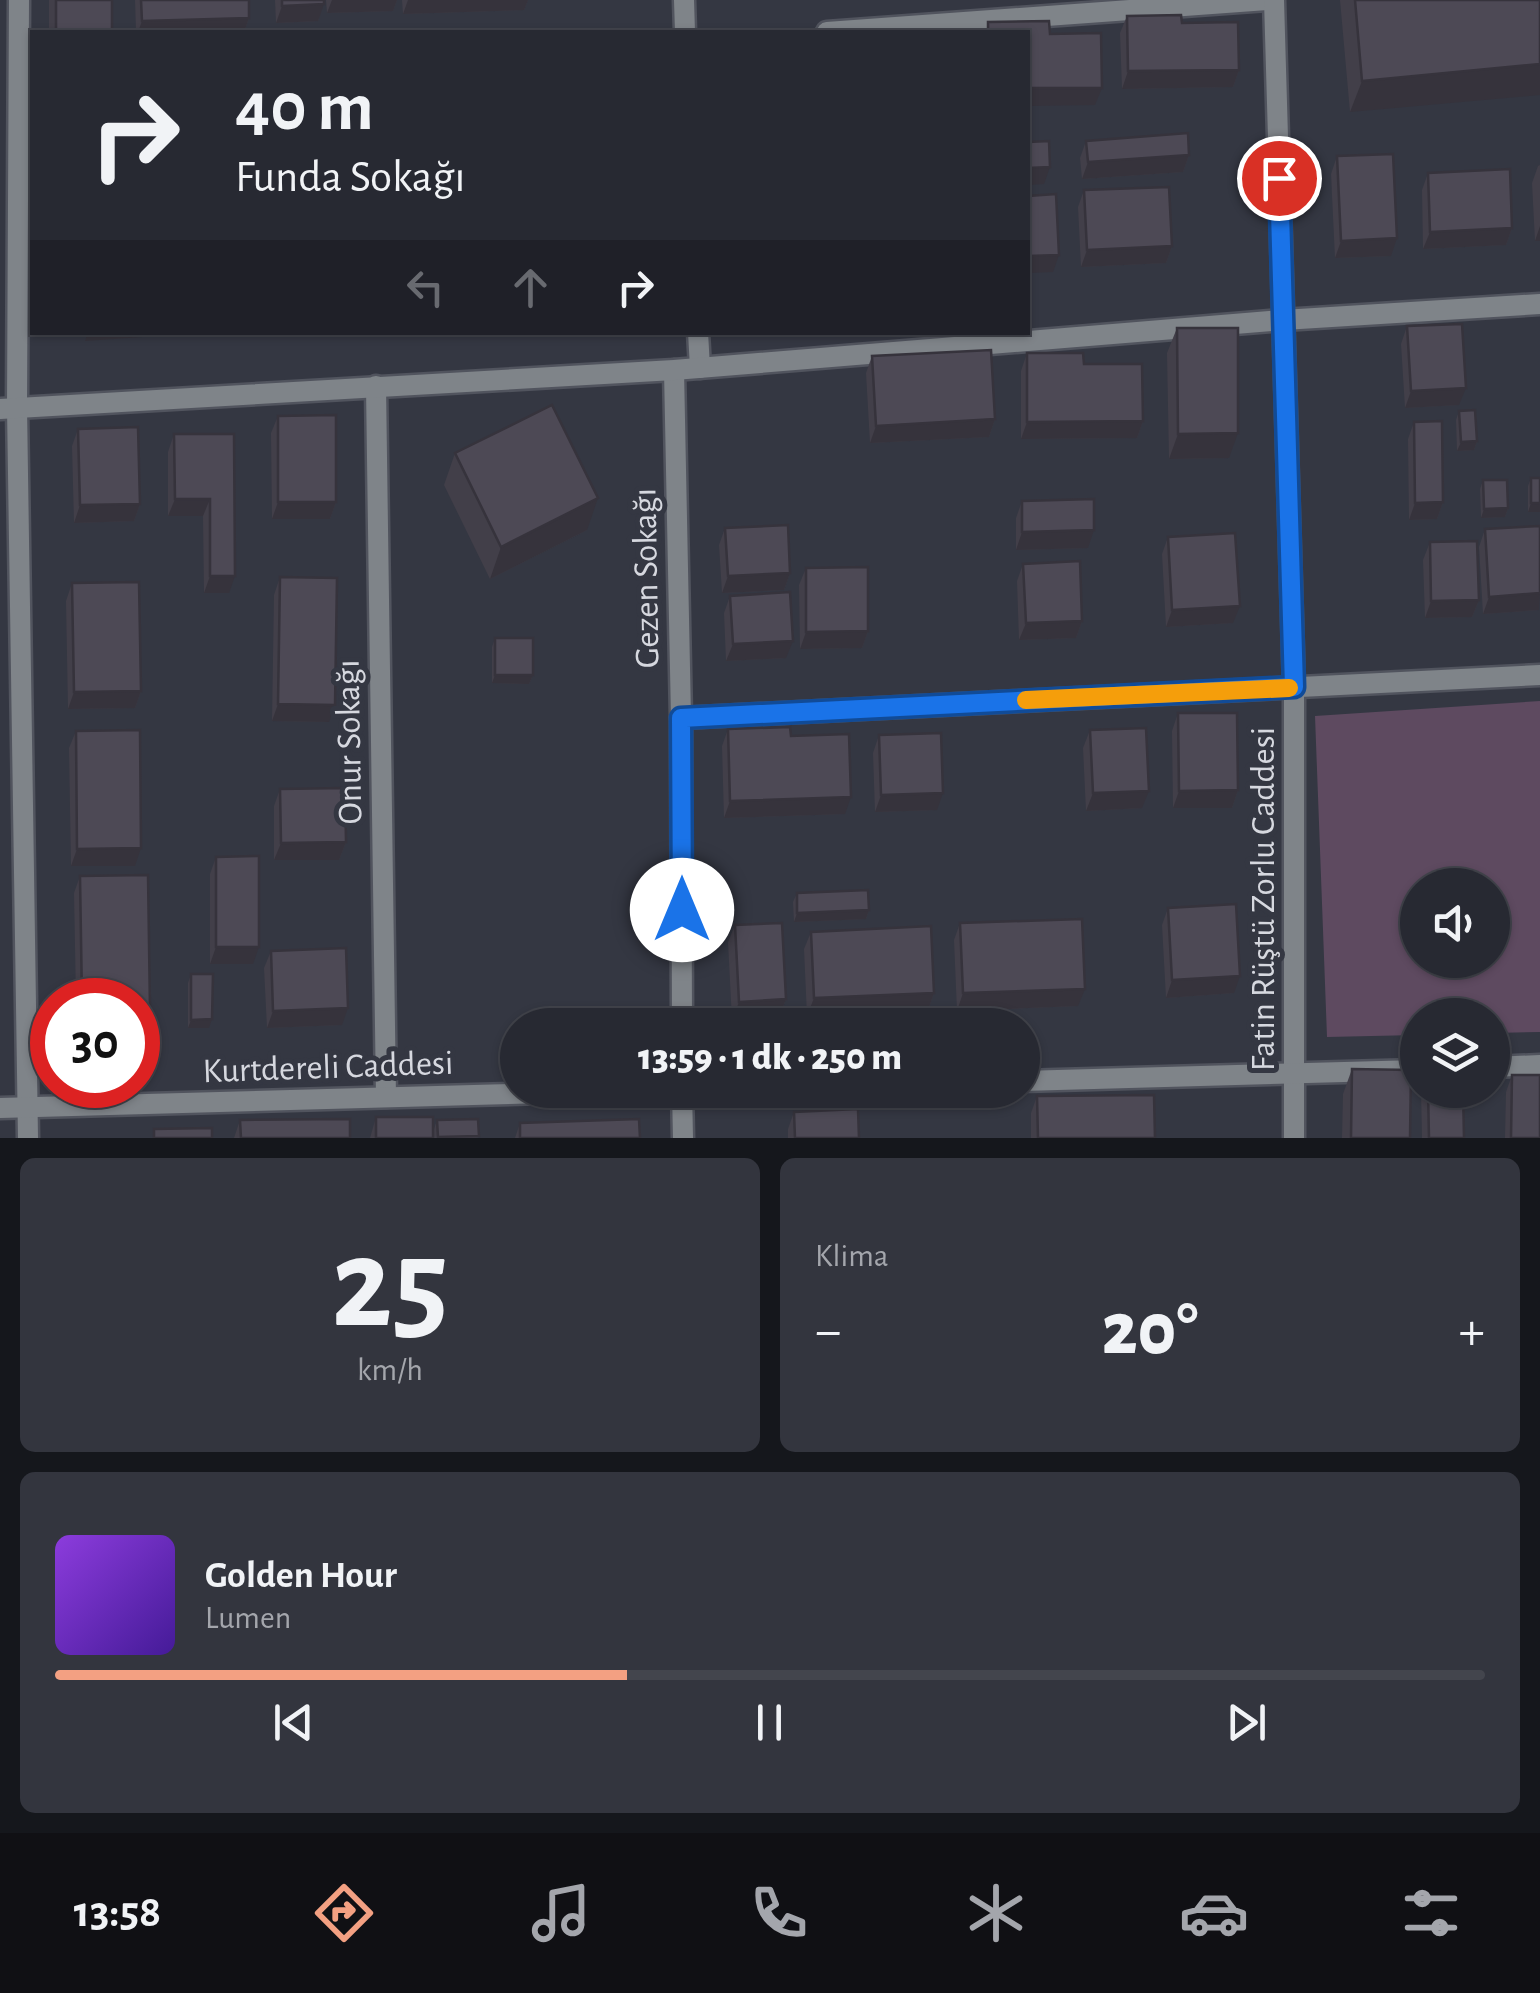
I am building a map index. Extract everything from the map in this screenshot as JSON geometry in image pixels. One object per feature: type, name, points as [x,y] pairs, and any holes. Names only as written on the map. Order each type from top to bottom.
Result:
[{"type":"street","points":[[18,0],[26,96],[8,408],[28,1138]]},
{"type":"street","points":[[684,0],[685,30]]},
{"type":"street","points":[[855,30],[1270,0]]},
{"type":"street","name":"Fatin Rüştü Zorlu Caddesi","points":[[1270,0],[1294,687],[1294,1138]]},
{"type":"street","points":[[8,408],[674,370],[1283,320],[1540,304]]},
{"type":"street","points":[[698,335],[700,368]]},
{"type":"street","name":"Gezen Sokağı","points":[[674,370],[682,1008]]},
{"type":"street","name":"Onur Sokağı","points":[[376,386],[386,1097]]},
{"type":"street","points":[[681,718],[1540,675]]},
{"type":"street","points":[[1510,1066],[1540,1065]]},
{"type":"street","points":[[1040,1081],[1400,1071]]},
{"type":"street","name":"Kurtdereli Caddesi","points":[[0,1108],[500,1094]]},
{"type":"street","points":[[682,1108],[682,1138]]},
{"type":"shaded area","points":[[1540,701],[1540,1032],[1510,1033],[1510,998],[1400,998],[1400,1035],[1327,1037],[1315,716]]},
{"type":"building","points":[[56,0],[112,0],[112,30],[56,30]]},
{"type":"building","points":[[141,0],[249,0],[249,18],[142,21]]},
{"type":"building","points":[[282,0],[324,0],[324,4],[282,6]]},
{"type":"building","points":[[1355,0],[1540,0],[1540,64],[1362,81]]},
{"type":"building","points":[[1181,15],[1182,23],[1238,22],[1239,70],[1128,71],[1127,16]]},
{"type":"building","points":[[1049,21],[1050,34],[1101,33],[1102,88],[1030,88],[1030,30],[988,30],[988,22]]},
{"type":"building","points":[[1188,133],[1189,155],[1088,162],[1086,141]]},
{"type":"building","points":[[1049,141],[1050,167],[1030,168],[1030,142]]},
{"type":"building","points":[[1393,154],[1397,238],[1341,241],[1337,156]]},
{"type":"building","points":[[1510,169],[1512,228],[1430,232],[1428,173]]},
{"type":"building","points":[[1169,187],[1172,246],[1087,250],[1084,190]]},
{"type":"building","points":[[1056,194],[1059,255],[1030,256],[1030,196]]},
{"type":"building","points":[[1462,324],[1466,388],[1411,391],[1407,326]]},
{"type":"building","points":[[1177,328],[1238,328],[1238,433],[1178,434]]},
{"type":"building","points":[[991,350],[995,419],[876,426],[872,356]]},
{"type":"building","points":[[1027,353],[1083,353],[1084,364],[1142,364],[1143,421],[1027,422]]},
{"type":"building","points":[[552,405],[598,498],[501,547],[455,453]]},
{"type":"building","points":[[1475,410],[1477,441],[1461,442],[1459,411]]},
{"type":"building","points":[[336,415],[336,502],[278,502],[278,416]]},
{"type":"building","points":[[1442,421],[1443,502],[1415,503],[1414,422]]},
{"type":"building","points":[[138,427],[140,504],[80,505],[78,429]]},
{"type":"building","points":[[174,434],[234,434],[235,576],[210,576],[210,499],[175,499]]},
{"type":"building","points":[[1531,478],[1540,478],[1540,503],[1531,503]]},
{"type":"building","points":[[1483,480],[1507,480],[1508,508],[1484,509]]},
{"type":"building","points":[[1094,499],[1094,530],[1022,532],[1022,501]]},
{"type":"building","points":[[788,525],[790,573],[728,576],[725,528]]},
{"type":"building","points":[[1540,526],[1540,593],[1489,597],[1485,529]]},
{"type":"building","points":[[1235,533],[1240,606],[1172,610],[1168,537]]},
{"type":"building","points":[[1477,541],[1479,600],[1431,601],[1430,542]]},
{"type":"building","points":[[1080,561],[1082,621],[1026,623],[1023,564]]},
{"type":"building","points":[[868,567],[868,631],[806,632],[806,568]]},
{"type":"building","points":[[280,577],[337,578],[335,705],[278,704]]},
{"type":"building","points":[[139,582],[141,691],[74,692],[72,583]]},
{"type":"building","points":[[790,592],[793,641],[733,644],[730,596]]},
{"type":"building","points":[[495,638],[533,638],[533,675],[495,675]]},
{"type":"building","points":[[1178,713],[1237,713],[1238,790],[1179,791]]},
{"type":"building","points":[[790,727],[791,736],[849,734],[851,797],[730,801],[728,729]]},
{"type":"building","points":[[1146,728],[1149,791],[1093,793],[1090,730]]},
{"type":"building","points":[[140,730],[141,848],[77,849],[76,731]]},
{"type":"building","points":[[941,733],[943,793],[881,795],[879,735]]},
{"type":"building","points":[[345,788],[346,842],[281,843],[280,789]]},
{"type":"building","points":[[259,856],[259,947],[216,947],[216,857]]},
{"type":"building","points":[[148,875],[150,978],[82,978],[80,876]]},
{"type":"building","points":[[868,890],[869,910],[797,913],[797,893]]},
{"type":"building","points":[[1236,904],[1240,976],[1172,980],[1168,908]]},
{"type":"building","points":[[1082,919],[1085,989],[963,993],[960,923]]},
{"type":"building","points":[[782,923],[786,999],[739,1002],[735,925]]},
{"type":"building","points":[[931,926],[934,993],[814,998],[811,932]]},
{"type":"building","points":[[346,948],[348,1008],[273,1011],[271,951]]},
{"type":"building","points":[[191,974],[213,974],[212,1019],[191,1020]]},
{"type":"building","points":[[1352,1069],[1400,1070],[1400,1108],[1410,1108],[1410,1138],[1351,1138]]},
{"type":"building","points":[[1512,1075],[1540,1075],[1540,1138],[1511,1138]]},
{"type":"building","points":[[1154,1095],[1155,1138],[1038,1138],[1040,1096]]},
{"type":"building","points":[[1428,1108],[1463,1108],[1464,1138],[1429,1138]]},
{"type":"building","points":[[858,1109],[859,1138],[795,1138],[794,1112]]},
{"type":"building","points":[[376,1117],[433,1117],[433,1138],[376,1138]]},
{"type":"building","points":[[350,1119],[350,1138],[241,1138],[240,1120]]},
{"type":"building","points":[[478,1119],[479,1136],[438,1137],[437,1120]]},
{"type":"building","points":[[639,1119],[640,1138],[520,1138],[520,1123]]},
{"type":"building","points":[[212,1128],[212,1138],[154,1138],[154,1129]]},
{"type":"slow traffic","points":[[1026,700],[1289,688]]},
{"type":"route","points":[[682,910],[681,718],[1294,687],[1279,178]]}]
